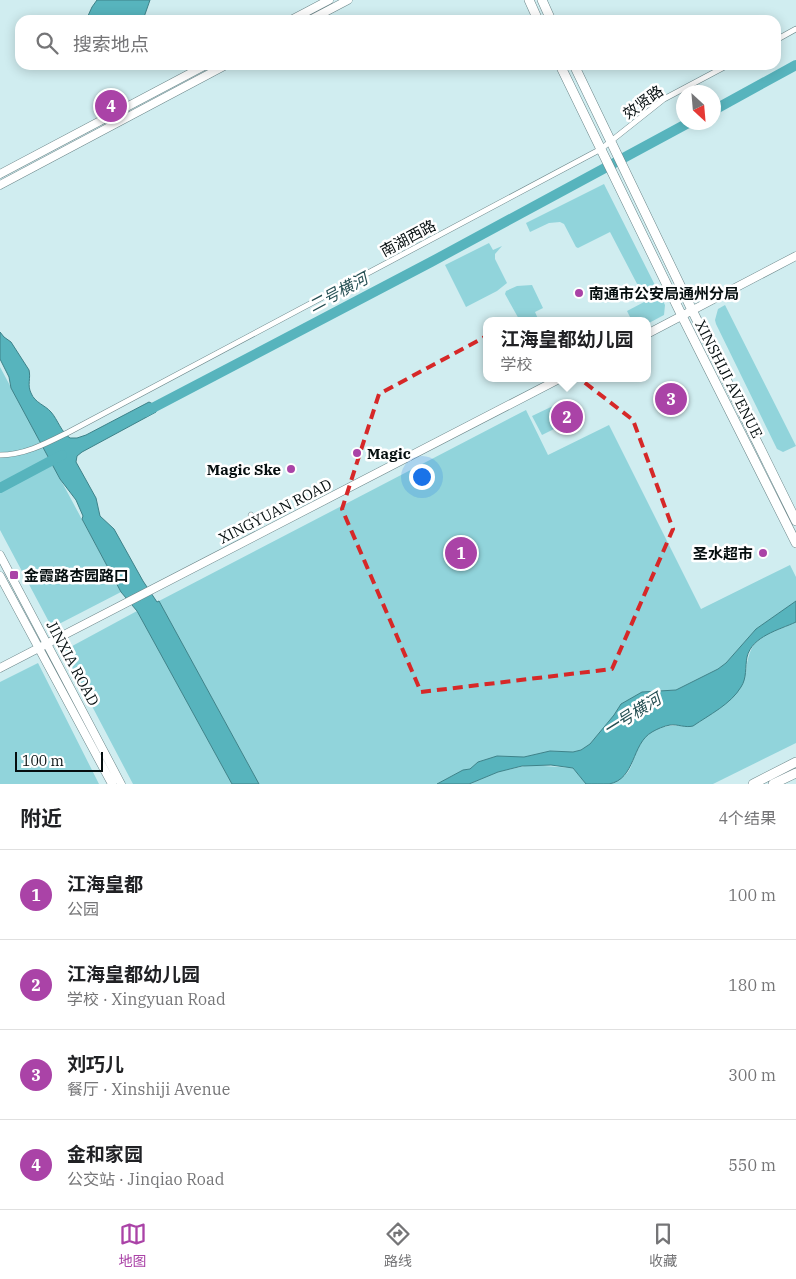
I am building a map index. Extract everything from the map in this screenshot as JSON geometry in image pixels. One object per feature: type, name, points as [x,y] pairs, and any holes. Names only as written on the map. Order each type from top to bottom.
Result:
[{"type":"main road","points":[[529,0],[536,15]]},
{"type":"main road","points":[[542,0],[550,15]]},
{"type":"main road","name":"XINSHIJI AVENUE","points":[[562,70],[682,316],[796,543]]},
{"type":"main road","name":"XINSHIJI AVENUE","points":[[576,70],[796,521]]},
{"type":"main road","points":[[753,784],[796,762]]},
{"type":"main road","points":[[773,784],[796,772]]},
{"type":"street","points":[[300,15],[329,0]]},
{"type":"street","points":[[320,15],[348,0]]},
{"type":"street","points":[[781,37],[796,29]]},
{"type":"street","points":[[0,174],[197,70]]},
{"type":"street","points":[[0,185],[217,70]]},
{"type":"street","name":"效贤路","points":[[601,148],[664,99],[719,70]]},
{"type":"street","name":"南湖西路","points":[[0,455],[13,455],[39,447],[69,432],[601,148]]},
{"type":"street","points":[[651,332],[796,256]]},
{"type":"street","name":"XINGYUAN ROAD","points":[[0,668],[553,382]]},
{"type":"street","points":[[251,515],[260,524]]},
{"type":"street","name":"JINXIA ROAD","points":[[0,555],[121,784]]},
{"type":"street","name":"JINXIA ROAD","points":[[0,576],[112,784]]},
{"type":"highlighted area","points":[[509,324],[633,420],[673,529],[612,669],[421,692],[342,509],[379,394]]},
{"type":"shaded area","points":[[604,184],[665,305],[664,315],[651,322],[651,317],[630,317],[627,311],[646,301],[610,232],[578,248],[564,224],[560,222],[549,223],[530,232],[526,223]]},
{"type":"shaded area","points":[[489,243],[493,250],[502,246],[495,254],[495,259],[507,283],[497,291],[466,307],[445,265]]},
{"type":"shaded area","points":[[532,285],[543,308],[535,312],[537,317],[518,317],[505,294],[506,291],[517,286]]},
{"type":"shaded area","points":[[725,305],[796,446],[783,452],[777,449],[716,324],[715,320],[718,309]]},
{"type":"shaded area","points":[[0,367],[121,592],[57,625],[49,622],[0,530]]},
{"type":"shaded area","points":[[553,406],[562,425],[542,435],[532,416]]},
{"type":"shaded area","points":[[526,410],[548,455],[609,425],[701,609],[790,565],[796,577],[796,601],[756,629],[726,663],[718,669],[676,690],[642,692],[621,704],[590,744],[581,750],[573,752],[550,751],[524,757],[497,756],[478,762],[470,769],[463,770],[437,784],[259,784],[159,601]]},
{"type":"shaded area","points":[[137,611],[232,784],[133,784],[63,651]]},
{"type":"shaded area","points":[[796,622],[796,743],[713,784],[608,784],[619,780],[628,772],[638,746],[649,733],[666,726],[677,726],[746,673],[751,651],[760,638]]},
{"type":"shaded area","points":[[38,663],[99,784],[0,784],[0,682]]},
{"type":"shaded area","points":[[529,765],[573,768],[586,784],[469,784],[498,772]]},
{"type":"water","points":[[97,0],[150,0],[145,15],[88,15]]},
{"type":"water","points":[[0,332],[11,342],[29,370],[29,387],[33,396],[51,412],[64,433],[70,438],[86,435],[149,402],[157,406],[156,412],[82,452],[77,456],[76,462],[96,498],[100,516],[114,529],[143,581],[157,602],[159,601],[259,784],[232,784],[137,611],[121,592],[82,519],[83,516],[76,500],[60,479],[11,388],[9,377],[0,359]]},
{"type":"water","name":"一号横河","points":[[796,601],[796,622],[760,639],[750,650],[747,657],[743,684],[732,699],[693,726],[670,725],[645,737],[629,769],[618,781],[609,784],[586,784],[573,768],[551,765],[522,766],[498,772],[469,784],[437,784],[463,770],[470,769],[478,762],[497,756],[524,757],[550,751],[573,752],[581,750],[590,744],[621,704],[642,692],[676,690],[718,669],[726,663],[756,629]]},
{"type":"waterway","name":"二号横河","points":[[721,106],[796,65]]},
{"type":"waterway","name":"二号横河","points":[[145,412],[431,262],[676,130]]},
{"type":"waterway","name":"二号横河","points":[[0,488],[62,455]]},
{"type":"place","name":"金和家园","points":[[111,106]]},
{"type":"place","name":"南通市公安局通州分局","points":[[579,293]]},
{"type":"place","name":"刘巧儿","points":[[671,399]]},
{"type":"place","name":"江海皇都幼儿园","points":[[567,417]]},
{"type":"place","name":"Magic","points":[[357,453]]},
{"type":"place","name":"Magic Ske","points":[[291,469]]},
{"type":"place","name":"江海皇都","points":[[461,553]]},
{"type":"place","name":"圣水超市","points":[[763,553]]},
{"type":"place","name":"金霞路杏园路口","points":[[14,575]]}]
